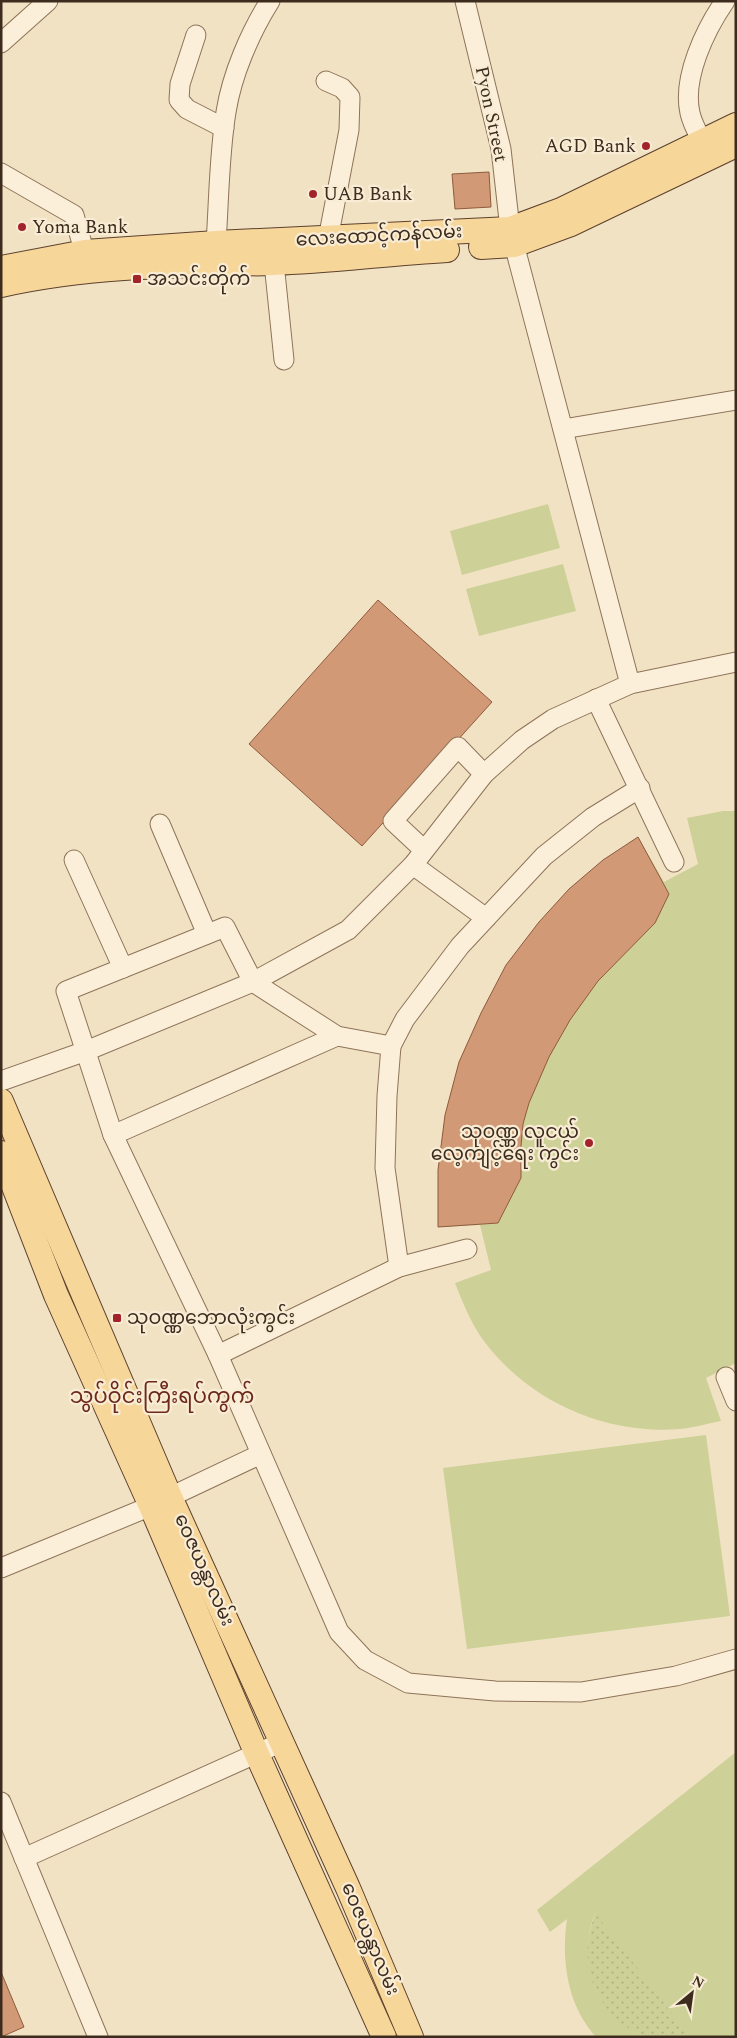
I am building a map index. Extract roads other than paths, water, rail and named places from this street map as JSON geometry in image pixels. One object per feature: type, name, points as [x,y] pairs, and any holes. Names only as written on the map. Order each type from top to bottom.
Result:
[{"type":"main road","name":"လေးထောင့်ကန်လမ်း","points":[[1,268],[87,262],[216,243],[273,252],[512,237],[571,224],[706,148],[736,125]]},
{"type":"main road","name":"လေးထောင့်ကန်လမ်း","points":[[706,148],[736,145]]},
{"type":"main road","name":"လေးထောင့်ကန်လမ်း","points":[[1,285],[30,279],[87,262],[207,263],[273,252],[328,239],[437,242]]},
{"type":"main road","name":"ဝေဇယန္တာလမ်း","points":[[1,1101],[161,1501],[256,1752],[384,2037]]},
{"type":"main road","name":"ဝေဇယန္တာလမ်း","points":[[3,1165],[56,1295],[282,1742],[411,2037]]},
{"type":"main road","points":[[282,1809],[307,1798]]},
{"type":"street","points":[[1,43],[48,1]]},
{"type":"street","points":[[216,243],[224,128],[233,83],[258,19],[270,1]]},
{"type":"street","name":"Pyon Street","points":[[465,1],[501,149],[512,237],[630,684]]},
{"type":"street","points":[[706,148],[690,114],[687,89],[709,25],[725,1]]},
{"type":"street","points":[[196,35],[180,84],[179,100],[187,109],[224,128]]},
{"type":"street","points":[[326,81],[342,88],[350,97],[349,130],[328,239]]},
{"type":"street","points":[[1,173],[74,215],[87,262]]},
{"type":"street","points":[[273,252],[284,360]]},
{"type":"street","points":[[563,429],[736,400]]},
{"type":"street","points":[[1,1081],[86,1051],[253,982],[348,930],[413,865],[484,774],[522,740],[553,719],[630,684],[736,662]]},
{"type":"street","points":[[596,699],[674,862]]},
{"type":"street","points":[[424,850],[393,822],[458,748],[484,774]]},
{"type":"street","points":[[399,1267],[385,1168],[387,1088],[391,1046],[405,1019],[460,946],[544,856],[593,816],[640,788]]},
{"type":"street","points":[[160,824],[206,934]]},
{"type":"street","points":[[74,860],[123,968]]},
{"type":"street","points":[[413,865],[486,918]]},
{"type":"street","points":[[391,1046],[337,1036],[253,982],[225,927],[66,991],[113,1135],[218,1355],[339,1632],[365,1660],[408,1683],[495,1691],[581,1692],[676,1676],[736,1659]]},
{"type":"street","points":[[113,1135],[337,1036]]},
{"type":"street","points":[[218,1355],[399,1267],[467,1249]]},
{"type":"street","points":[[726,1377],[736,1401]]},
{"type":"street","points":[[1,1568],[161,1501],[261,1454]]},
{"type":"street","points":[[24,1858],[256,1752],[282,1742]]},
{"type":"street","points":[[1,1802],[98,2037]]},
{"type":"place","name":"AGD Bank","points":[[646,146]]},
{"type":"place","name":"UAB Bank","points":[[313,194]]},
{"type":"place","name":"Yoma Bank","points":[[22,227]]},
{"type":"place","name":"အသင်းတိုက်","points":[[137,279]]},
{"type":"place","name":"သုဝဏ္ဏ လူငယ် လေ့ကျင့်ရေး ကွင်း","points":[[589,1143]]},
{"type":"place","name":"သုဝဏ္ဏဘောလုံးကွင်း","points":[[117,1318]]},
{"type":"district","name":"သွပ်ဝိုင်းကြီးရပ်ကွက်","points":[[162,1397]]}]
